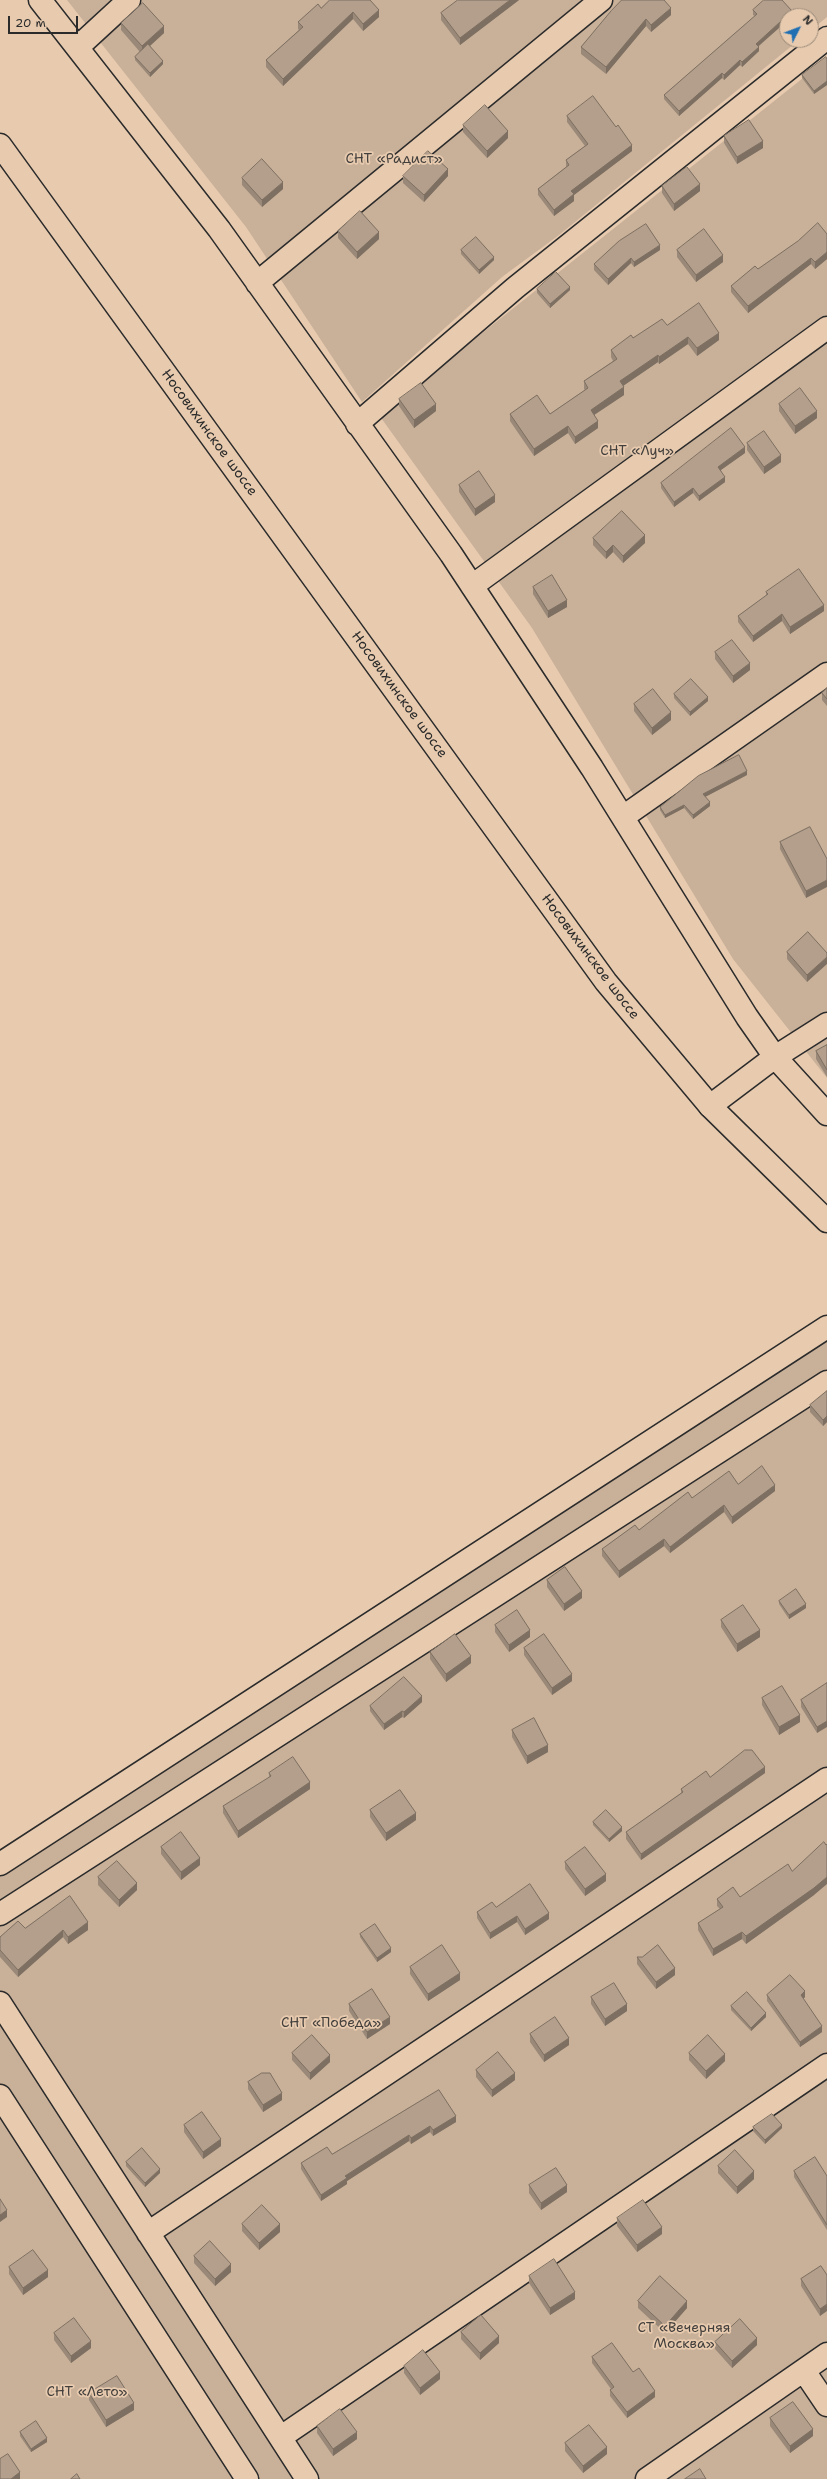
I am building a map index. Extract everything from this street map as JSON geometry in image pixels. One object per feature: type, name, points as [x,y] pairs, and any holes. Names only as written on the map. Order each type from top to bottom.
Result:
[{"type":"main road","points":[[40,0],[219,229],[472,586],[623,817],[747,1017],[775,1057],[827,1114]]},
{"type":"main road","points":[[78,47],[129,0]]},
{"type":"main road","points":[[257,283],[601,0]]},
{"type":"main road","points":[[357,424],[515,288],[827,38]]},
{"type":"main road","name":"Носовихинское шоссе","points":[[0,145],[606,982],[710,1106],[827,1222]]},
{"type":"main road","points":[[472,586],[827,328]]},
{"type":"main road","points":[[623,817],[827,674]]},
{"type":"main road","points":[[710,1106],[775,1057],[827,1024]]},
{"type":"main road","points":[[0,1864],[827,1327]]},
{"type":"main road","points":[[0,1914],[827,1382]]},
{"type":"main road","points":[[148,2233],[827,1779]]},
{"type":"main road","points":[[0,2002],[307,2479]]},
{"type":"main road","points":[[280,2437],[827,2065]]},
{"type":"main road","points":[[0,2096],[247,2479]]},
{"type":"main road","points":[[647,2479],[827,2354]]},
{"type":"main road","points":[[804,2370],[827,2405]]},
{"type":"green space","name":"СНТ «Радист»","points":[[67,0],[827,0],[827,17],[819,24],[819,8],[779,8],[779,48],[789,48],[559,235],[502,277],[362,402],[246,227]]},
{"type":"green space","name":"СНТ «Луч»","points":[[827,59],[827,1078],[733,959],[532,628],[379,415]]},
{"type":"green space","name":"СНТ «Победа»","points":[[827,1327],[827,2479],[0,2479],[0,1864]]},
{"type":"building","points":[[330,0],[370,0],[379,10],[363,24],[353,12],[283,79],[266,60],[303,27],[298,22],[318,4],[321,8]]},
{"type":"building","points":[[458,0],[510,0],[460,38],[441,13]]},
{"type":"building","points":[[622,0],[664,0],[671,8],[651,25],[646,19],[606,67],[581,47]]},
{"type":"building","points":[[764,0],[782,0],[789,8],[779,8],[779,23],[756,44],[759,47],[742,62],[740,60],[724,75],[722,73],[679,111],[664,95],[757,14],[753,10]]},
{"type":"building","points":[[143,3],[164,26],[142,46],[121,23]]},
{"type":"building","points":[[148,44],[163,61],[150,73],[135,57]]},
{"type":"building","points":[[826,57],[827,81],[814,91],[802,75]]},
{"type":"building","points":[[593,96],[616,127],[618,125],[632,145],[571,191],[574,194],[554,210],[538,189],[569,165],[566,160],[588,144],[567,116]]},
{"type":"building","points":[[485,105],[508,131],[487,151],[463,125]]},
{"type":"building","points":[[749,120],[763,141],[737,157],[724,136]]},
{"type":"building","points":[[428,151],[448,169],[424,195],[403,176]]},
{"type":"building","points":[[262,159],[283,182],[262,200],[242,178]]},
{"type":"building","points":[[687,167],[700,184],[674,204],[662,186]]},
{"type":"building","points":[[360,211],[379,232],[357,252],[338,231]]},
{"type":"building","points":[[818,223],[827,234],[827,252],[815,262],[811,258],[748,306],[731,286],[755,266],[758,269],[798,241]]},
{"type":"building","points":[[646,224],[660,245],[634,262],[631,258],[608,279],[594,264],[619,241]]},
{"type":"building","points":[[704,229],[723,255],[696,275],[677,250]]},
{"type":"building","points":[[476,237],[494,257],[479,270],[461,250]]},
{"type":"building","points":[[556,272],[570,287],[550,304],[537,289]]},
{"type":"building","points":[[699,303],[719,333],[697,348],[688,337],[659,357],[658,355],[620,381],[624,387],[591,410],[598,421],[575,437],[568,426],[534,449],[510,414],[537,395],[550,414],[588,388],[584,381],[617,359],[611,350],[631,335],[633,338],[662,319],[667,325]]},
{"type":"building","points":[[421,383],[436,404],[414,420],[399,399]]},
{"type":"building","points":[[800,388],[817,411],[795,426],[779,404]]},
{"type":"building","points":[[731,428],[745,447],[718,467],[725,477],[699,496],[693,488],[674,502],[661,483]]},
{"type":"building","points":[[764,431],[781,455],[764,467],[747,443]]},
{"type":"building","points":[[479,471],[495,495],[475,509],[459,485]]},
{"type":"building","points":[[622,511],[645,535],[623,556],[613,545],[606,552],[593,538]]},
{"type":"building","points":[[799,569],[824,605],[790,627],[782,614],[753,636],[738,616],[768,594],[766,592]]},
{"type":"building","points":[[552,575],[567,600],[548,611],[533,587]]},
{"type":"building","points":[[732,640],[750,663],[733,676],[715,652]]},
{"type":"building","points":[[691,679],[708,697],[690,712],[674,694]]},
{"type":"building","points":[[827,688],[827,699],[822,693]]},
{"type":"building","points":[[653,689],[671,712],[652,728],[634,704]]},
{"type":"building","points":[[739,755],[747,771],[703,794],[710,802],[693,815],[684,805],[665,815],[660,807],[698,776]]},
{"type":"building","points":[[810,827],[827,859],[827,880],[806,891],[780,842]]},
{"type":"building","points":[[808,932],[827,953],[827,957],[807,975],[787,952]]},
{"type":"building","points":[[827,1045],[827,1070],[816,1051]]},
{"type":"building","points":[[827,1391],[827,1416],[823,1420],[810,1405]]},
{"type":"building","points":[[762,1466],[775,1485],[732,1517],[724,1505],[670,1547],[664,1539],[619,1571],[602,1549],[635,1525],[639,1530],[688,1492],[692,1498],[729,1471],[738,1484]]},
{"type":"building","points":[[565,1567],[582,1591],[564,1604],[547,1580]]},
{"type":"building","points":[[796,1589],[806,1604],[789,1615],[779,1601]]},
{"type":"building","points":[[743,1605],[760,1630],[737,1644],[721,1620]]},
{"type":"building","points":[[517,1610],[530,1630],[509,1645],[495,1625]]},
{"type":"building","points":[[455,1634],[471,1656],[446,1674],[430,1652]]},
{"type":"building","points":[[544,1634],[572,1674],[552,1688],[524,1648]]},
{"type":"building","points":[[404,1677],[422,1696],[404,1712],[402,1711],[384,1724],[370,1706]]},
{"type":"building","points":[[827,1683],[827,1721],[817,1727],[801,1700]]},
{"type":"building","points":[[782,1686],[800,1715],[779,1727],[762,1698]]},
{"type":"building","points":[[534,1718],[548,1745],[527,1756],[512,1730]]},
{"type":"building","points":[[745,1750],[752,1750],[765,1767],[641,1854],[626,1832],[683,1792],[681,1789],[706,1771],[710,1777]]},
{"type":"building","points":[[293,1757],[310,1782],[238,1831],[223,1806],[271,1776],[269,1773]]},
{"type":"building","points":[[400,1790],[416,1813],[386,1833],[370,1810]]},
{"type":"building","points":[[606,1810],[622,1827],[609,1839],[593,1822]]},
{"type":"building","points":[[181,1832],[200,1858],[181,1872],[161,1847]]},
{"type":"building","points":[[824,1842],[826,1845],[827,1844],[827,1877],[814,1888],[746,1936],[742,1932],[713,1949],[698,1923],[723,1907],[717,1899],[733,1887],[740,1897],[788,1864],[792,1871]]},
{"type":"building","points":[[585,1847],[606,1874],[585,1889],[565,1862]]},
{"type":"building","points":[[117,1861],[137,1883],[119,1900],[98,1877]]},
{"type":"building","points":[[530,1884],[549,1913],[525,1929],[517,1916],[490,1933],[477,1912],[492,1902],[496,1907]]},
{"type":"building","points":[[70,1896],[88,1922],[68,1937],[63,1930],[18,1970],[0,1950],[0,1937],[18,1921],[25,1928]]},
{"type":"building","points":[[375,1924],[391,1948],[377,1958],[360,1934]]},
{"type":"building","points":[[442,1945],[460,1973],[428,1994],[410,1967]]},
{"type":"building","points":[[658,1945],[675,1968],[656,1982],[637,1957],[642,1957]]},
{"type":"building","points":[[790,1975],[805,1991],[801,1995],[822,2026],[800,2042],[767,1995]]},
{"type":"building","points":[[614,1983],[627,2004],[605,2019],[591,1997]]},
{"type":"building","points":[[372,1989],[390,2017],[367,2032],[349,2004]]},
{"type":"building","points":[[747,1992],[766,2013],[751,2028],[731,2006]]},
{"type":"building","points":[[555,2017],[569,2038],[544,2055],[530,2034]]},
{"type":"building","points":[[312,2035],[330,2055],[310,2073],[292,2053]]},
{"type":"building","points":[[708,2035],[725,2054],[706,2071],[689,2053]]},
{"type":"building","points":[[498,2052],[515,2073],[492,2090],[476,2070]]},
{"type":"building","points":[[262,2073],[270,2073],[282,2093],[263,2105],[248,2082]]},
{"type":"building","points":[[439,2090],[456,2116],[433,2130],[430,2126],[411,2138],[409,2135],[345,2176],[347,2178],[321,2195],[301,2163],[327,2147],[332,2154]]},
{"type":"building","points":[[202,2112],[221,2139],[203,2152],[184,2125]]},
{"type":"building","points":[[772,2114],[782,2125],[765,2140],[753,2127]]},
{"type":"building","points":[[142,2148],[160,2169],[145,2183],[126,2162]]},
{"type":"building","points":[[735,2150],[754,2171],[737,2187],[718,2166]]},
{"type":"building","points":[[815,2157],[827,2176],[827,2225],[794,2171]]},
{"type":"building","points":[[556,2168],[567,2185],[541,2203],[529,2185]]},
{"type":"building","points":[[0,2199],[7,2210],[0,2215]]},
{"type":"building","points":[[643,2200],[662,2227],[637,2245],[617,2218]]},
{"type":"building","points":[[262,2205],[280,2224],[259,2243],[242,2224]]},
{"type":"building","points":[[210,2241],[231,2264],[215,2279],[194,2256]]},
{"type":"building","points":[[33,2250],[48,2270],[23,2288],[9,2267]]},
{"type":"building","points":[[554,2259],[575,2292],[550,2308],[529,2276]]},
{"type":"building","points":[[821,2266],[827,2275],[827,2304],[820,2309],[801,2279]]},
{"type":"building","points":[[660,2276],[687,2301],[665,2326],[638,2301]]},
{"type":"building","points":[[481,2315],[499,2336],[480,2353],[461,2332]]},
{"type":"building","points":[[74,2318],[91,2341],[71,2356],[54,2333]]},
{"type":"building","points":[[740,2319],[757,2338],[732,2361],[715,2342]]},
{"type":"building","points":[[612,2343],[633,2372],[639,2368],[655,2391],[627,2412],[610,2390],[614,2387],[592,2357]]},
{"type":"building","points":[[423,2350],[440,2372],[420,2388],[404,2366]]},
{"type":"building","points":[[117,2376],[134,2403],[106,2420],[89,2393]]},
{"type":"building","points":[[793,2402],[813,2429],[790,2446],[770,2418]]},
{"type":"building","points":[[340,2409],[357,2432],[333,2449],[317,2426]]},
{"type":"building","points":[[36,2421],[47,2438],[31,2449],[20,2432]]},
{"type":"building","points":[[589,2425],[607,2447],[583,2466],[565,2443]]},
{"type":"building","points":[[8,2454],[20,2472],[11,2479],[0,2479],[0,2459]]},
{"type":"building","points":[[700,2469],[706,2479],[685,2479]]},
{"type":"building","points":[[77,2474],[80,2479],[71,2479]]},
{"type":"park label","name":"СТ «Вечерняя Москва»","points":[[684,2336]]},
{"type":"park label","name":"СНТ «Лето»","points":[[87,2392]]}]
